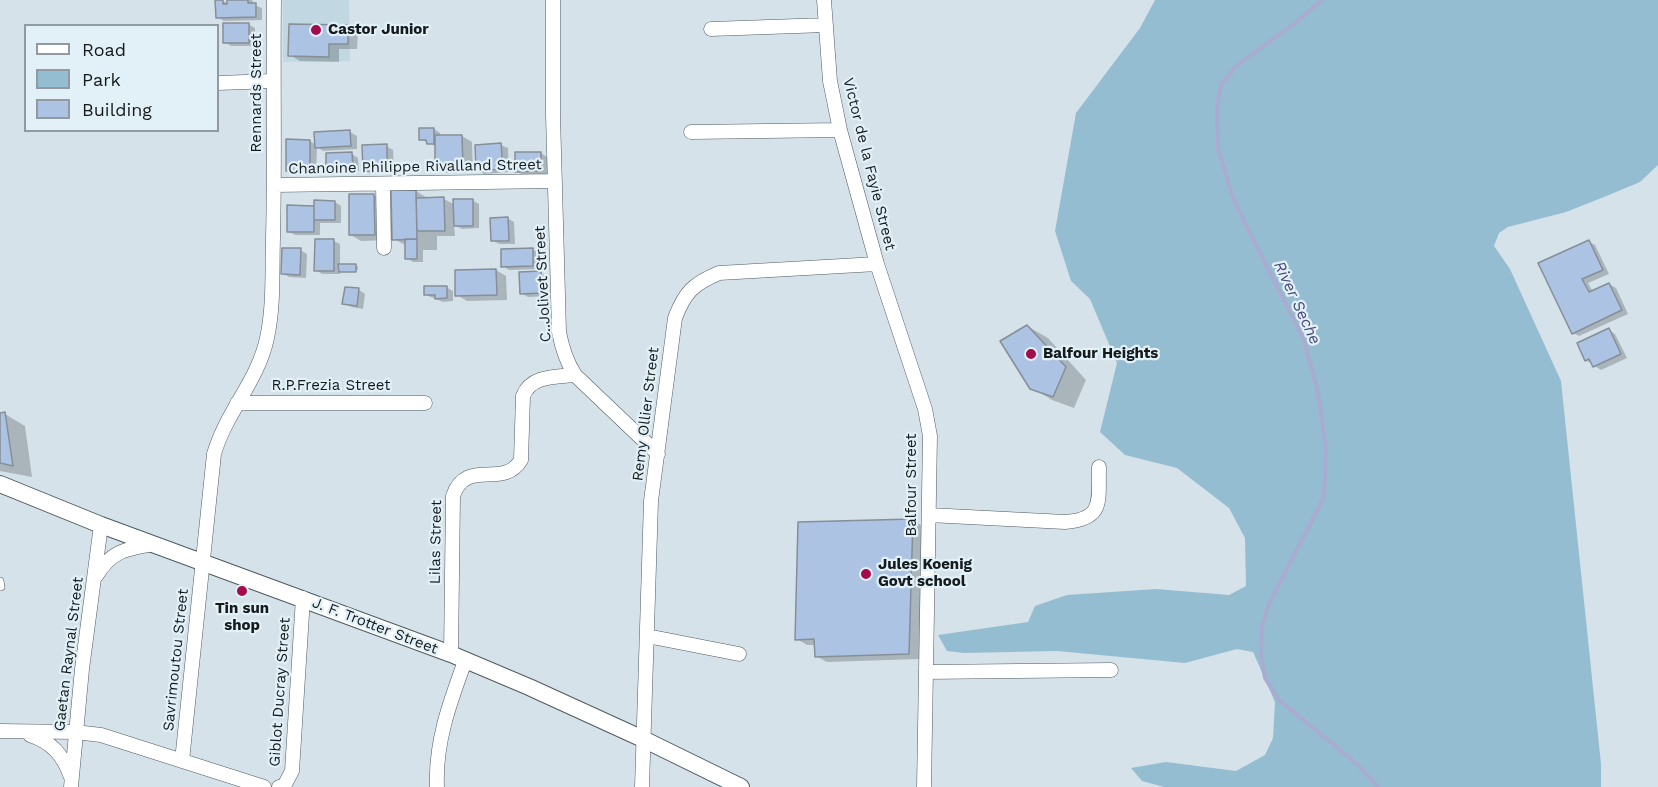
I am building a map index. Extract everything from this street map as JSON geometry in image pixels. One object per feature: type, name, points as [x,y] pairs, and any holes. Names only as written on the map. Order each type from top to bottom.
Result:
[{"type":"street","name":"Rennards Street","points":[[237,403],[258,366],[267,339],[272,308],[275,185],[274,0]]},
{"type":"street","name":"C..Jolivet Street","points":[[553,0],[559,332],[568,363],[575,375],[658,454]]},
{"type":"street","name":"Victor de la Fayie Street","points":[[824,0],[830,81],[840,130],[878,264]]},
{"type":"street","points":[[711,29],[826,25]]},
{"type":"street","points":[[219,83],[273,81]]},
{"type":"street","points":[[691,132],[840,130]]},
{"type":"street","name":"Chanoine Philippe Rivalland Street","points":[[275,185],[555,181]]},
{"type":"street","points":[[383,184],[384,248]]},
{"type":"street","name":"Remy Ollier Street","points":[[642,787],[651,501],[675,318],[683,298],[698,282],[719,273],[878,264]]},
{"type":"street","name":"Balfour Street","points":[[878,264],[925,409],[930,436],[924,787]]},
{"type":"street","name":"Lilas Street","points":[[458,657],[453,496],[456,487],[462,479],[471,475],[502,474],[511,472],[517,467],[521,460],[523,396],[526,389],[538,380],[575,375]]},
{"type":"street","name":"R.P.Frezia Street","points":[[237,403],[425,403]]},
{"type":"street","name":"Savrimoutou Street","points":[[182,761],[214,454],[220,434],[237,403]]},
{"type":"street","points":[[929,515],[1081,521],[1093,514],[1098,503],[1099,467]]},
{"type":"street","name":"J. F. Trotter Street","points":[[0,484],[101,525],[458,657],[643,739],[741,787]]},
{"type":"street","name":"Gaetan Raynal Street","points":[[71,783],[75,732],[101,525]]},
{"type":"street","points":[[94,578],[104,562],[118,551],[154,544]]},
{"type":"street","name":"Giblot Ducray Street","points":[[281,786],[292,771],[303,598]]},
{"type":"street","points":[[647,636],[739,654]]},
{"type":"street","points":[[437,787],[436,766],[458,657]]},
{"type":"street","points":[[926,672],[1111,670]]},
{"type":"street","points":[[20,731],[40,738],[61,755],[71,783]]},
{"type":"street","points":[[0,732],[75,732],[101,735],[264,787]]},
{"type":"shaded area","name":"Castor Junior","points":[[283,0],[349,0],[350,61],[283,62]]},
{"type":"green space","points":[[1155,0],[1658,0],[1658,165],[1640,182],[1604,197],[1566,212],[1508,227],[1499,233],[1494,246],[1510,269],[1561,381],[1601,764],[1601,787],[1164,787],[1142,781],[1131,768],[1166,762],[1236,771],[1265,755],[1273,738],[1275,702],[1253,652],[1237,649],[1185,663],[1057,651],[964,653],[947,651],[938,635],[1028,622],[1035,606],[1067,595],[1156,589],[1229,595],[1246,586],[1245,538],[1229,508],[1177,468],[1125,455],[1100,432],[1117,363],[1090,299],[1071,281],[1055,231],[1076,113],[1140,28]]},
{"type":"building","points":[[215,0],[223,0],[223,4],[227,4],[227,0],[248,0],[248,3],[256,3],[256,17],[216,18]]},
{"type":"building","points":[[223,23],[249,23],[249,43],[223,43]]},
{"type":"building","points":[[289,24],[348,25],[348,44],[329,44],[329,57],[288,56]]},
{"type":"building","points":[[419,128],[434,128],[434,144],[427,144],[426,140],[419,140]]},
{"type":"building","points":[[350,130],[351,146],[315,148],[314,132]]},
{"type":"building","points":[[435,135],[462,135],[463,167],[435,168]]},
{"type":"building","points":[[286,139],[310,140],[310,171],[286,171]]},
{"type":"building","points":[[501,143],[503,169],[476,171],[475,145]]},
{"type":"building","points":[[387,144],[387,170],[363,171],[362,145]]},
{"type":"building","points":[[352,152],[353,168],[326,169],[326,153]]},
{"type":"building","points":[[515,152],[541,152],[541,171],[515,172]]},
{"type":"building","points":[[391,190],[416,190],[417,239],[392,240]]},
{"type":"building","points":[[349,194],[374,194],[375,235],[349,235]]},
{"type":"building","points":[[444,197],[445,231],[417,231],[416,198]]},
{"type":"building","points":[[453,199],[473,199],[473,226],[454,226]]},
{"type":"building","points":[[314,200],[335,201],[335,220],[314,220]]},
{"type":"building","points":[[287,205],[314,206],[314,232],[287,232]]},
{"type":"building","points":[[508,217],[509,241],[491,241],[490,218]]},
{"type":"building","points":[[315,239],[334,239],[334,271],[314,271]]},
{"type":"building","points":[[405,239],[417,239],[417,259],[405,259]]},
{"type":"building","points":[[1589,240],[1603,270],[1582,279],[1589,292],[1609,283],[1622,310],[1572,334],[1538,263]]},
{"type":"building","points":[[282,248],[301,248],[300,275],[281,274]]},
{"type":"building","points":[[533,248],[533,266],[501,267],[501,249]]},
{"type":"building","points":[[338,264],[356,264],[356,272],[339,272]]},
{"type":"building","points":[[496,269],[497,295],[455,296],[455,270]]},
{"type":"building","points":[[541,271],[542,293],[520,294],[519,272]]},
{"type":"building","points":[[424,286],[447,286],[447,298],[435,299],[435,295],[424,295]]},
{"type":"building","points":[[345,287],[359,288],[357,306],[342,304]]},
{"type":"building","name":"Balfour Heights","points":[[1027,325],[1066,367],[1053,397],[1030,389],[1000,341]]},
{"type":"building","points":[[1609,328],[1621,354],[1593,367],[1589,359],[1585,361],[1577,343]]},
{"type":"building","points":[[5,412],[13,466],[0,463],[0,413]]},
{"type":"building","points":[[913,519],[909,654],[815,657],[814,639],[795,640],[798,522]]},
{"type":"waterway","name":"River Seche","points":[[1322,0],[1295,23],[1236,66],[1221,85],[1217,107],[1218,148],[1232,195],[1304,340],[1318,392],[1326,448],[1324,497],[1269,604],[1262,626],[1261,653],[1265,678],[1278,699],[1358,765],[1378,787]]},
{"type":"place","name":"Castor Junior","points":[[316,30]]},
{"type":"place","name":"Balfour Heights","points":[[1031,354]]},
{"type":"place","name":"Jules Koenig Govt school","points":[[866,574]]},
{"type":"place","name":"Tin sun shop","points":[[242,591]]}]
